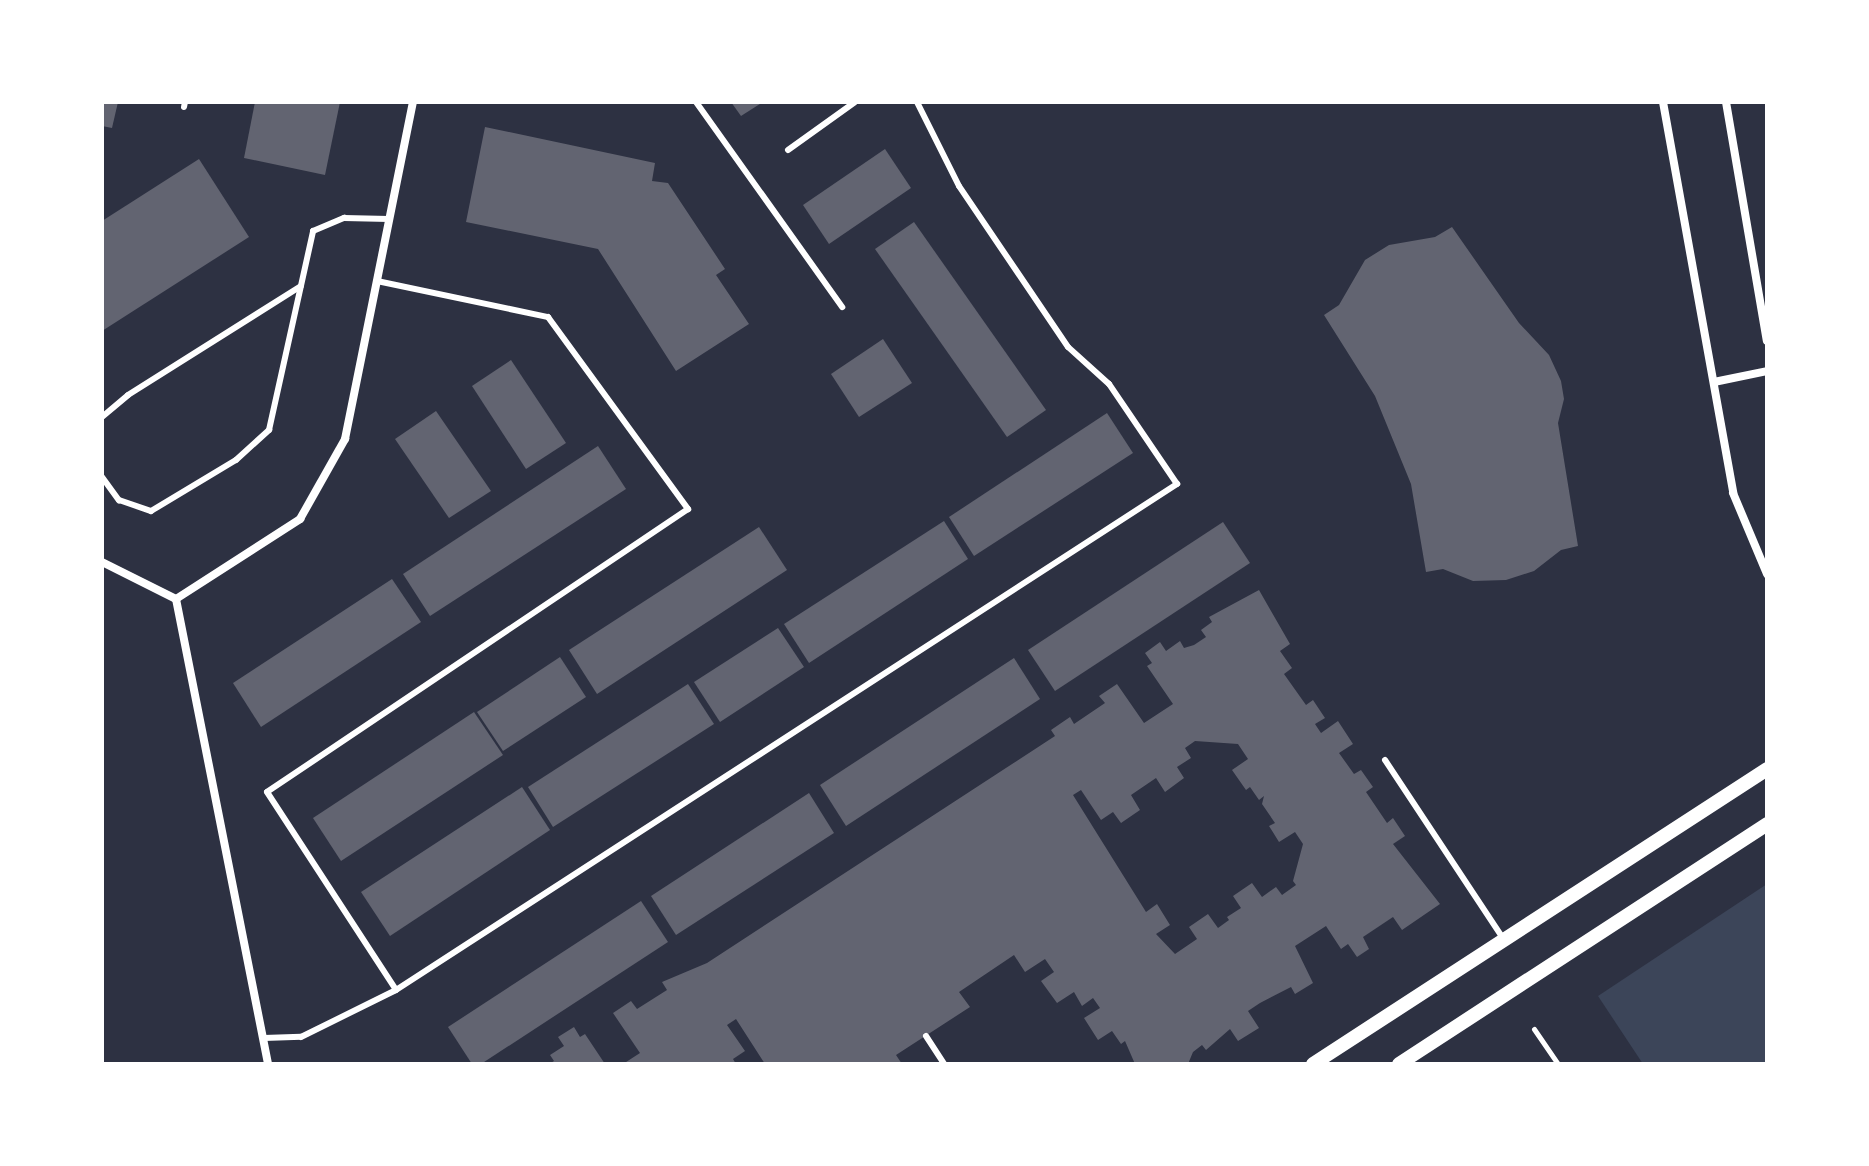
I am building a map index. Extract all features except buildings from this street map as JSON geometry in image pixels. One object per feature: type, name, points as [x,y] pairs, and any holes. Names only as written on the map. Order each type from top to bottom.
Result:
[{"type":"street","points":[[176,599],[300,519],[345,439],[413,102]]},
{"type":"street","points":[[1663,102],[1733,493],[1767,574]]},
{"type":"street","points":[[1726,102],[1767,341]]},
{"type":"street","points":[[1714,382],[1767,371]]},
{"type":"street","points":[[102,562],[176,599]]},
{"type":"street","points":[[176,599],[268,1064]]},
{"type":"street","points":[[1313,1064],[1767,769]]},
{"type":"street","points":[[1399,1064],[1767,824]]},
{"type":"lane","points":[[696,102],[842,307]]},
{"type":"lane","points":[[788,150],[855,102]]},
{"type":"lane","points":[[264,1038],[301,1037],[396,990],[1177,484],[1109,384],[1068,347],[959,186],[917,102]]},
{"type":"lane","points":[[102,477],[119,500],[151,511],[236,460],[269,430],[313,231],[344,218],[389,219]]},
{"type":"lane","points":[[377,281],[548,317],[688,509],[267,792],[396,990]]},
{"type":"lane","points":[[102,417],[128,395],[301,286]]},
{"type":"lane","points":[[1385,760],[1504,940]]},
{"type":"lane","points":[[926,1036],[944,1064]]},
{"type":"path","points":[[1534,1029],[1558,1064]]},
{"type":"shaded area","points":[[1767,884],[1767,1064],[1643,1064],[1598,996]]}]
